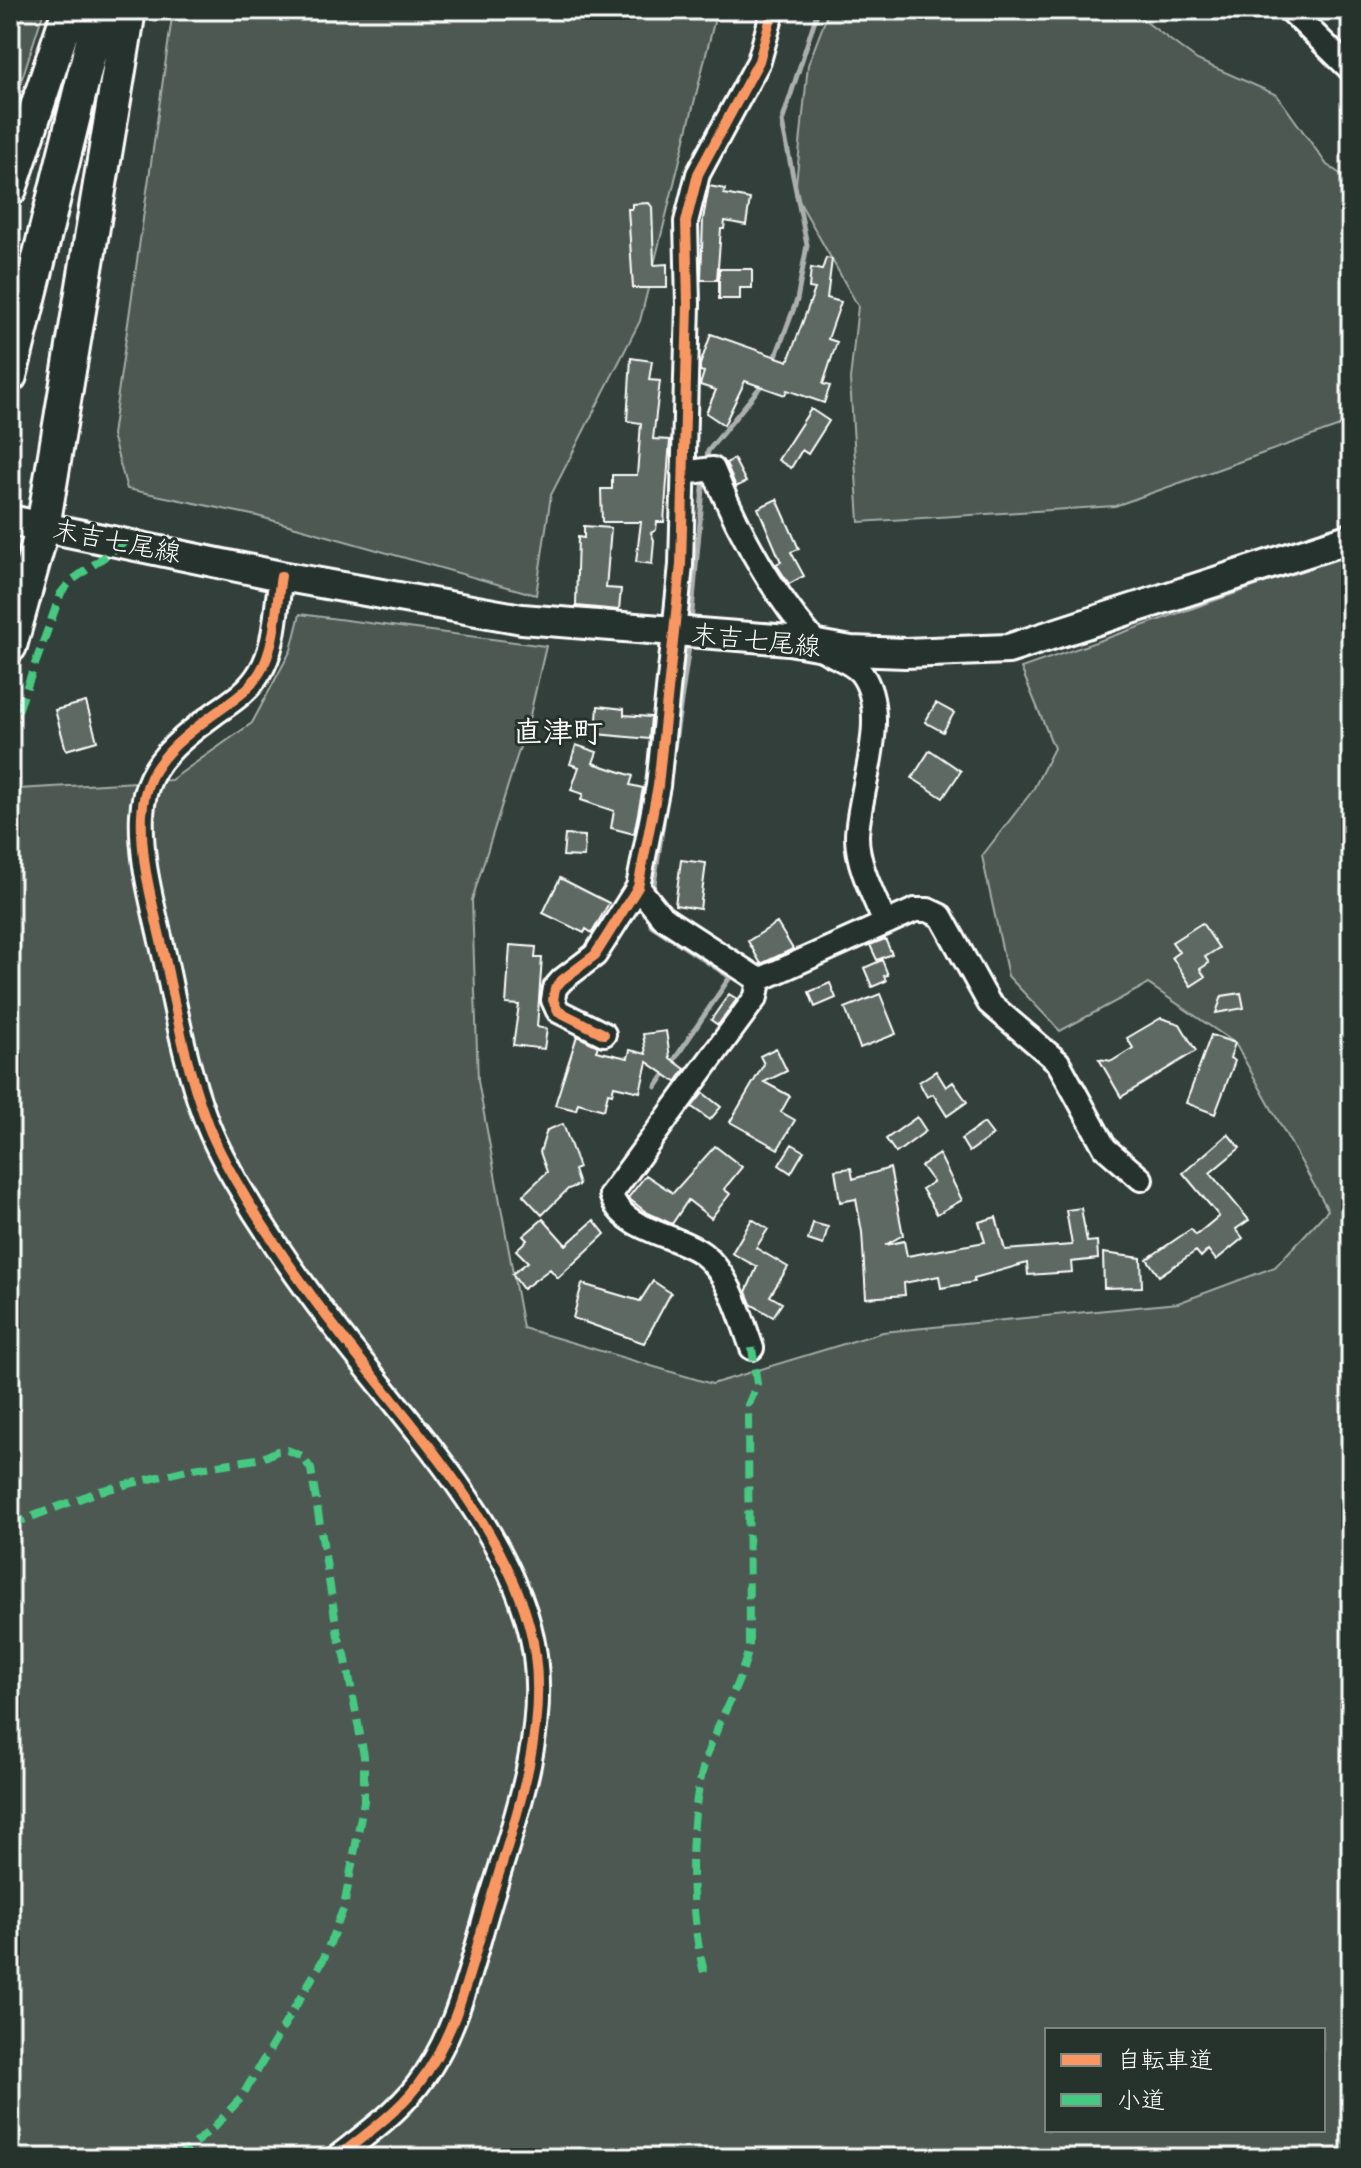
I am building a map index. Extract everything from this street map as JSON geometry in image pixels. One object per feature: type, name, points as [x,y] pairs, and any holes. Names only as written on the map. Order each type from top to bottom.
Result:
[{"type":"highway","points":[[10,189],[69,10]]},
{"type":"highway","points":[[10,376],[100,10]]},
{"type":"highway","points":[[10,646],[43,527],[129,10]]},
{"type":"main road","name":"末吉七尾線","points":[[10,520],[281,576],[522,619],[817,645],[851,651],[905,653],[1008,649],[1351,538]]},
{"type":"street","points":[[604,1034],[558,1011],[553,1000],[555,988],[595,955],[638,887],[658,786],[681,565],[688,304],[686,222],[698,174],[759,61],[773,10]]},
{"type":"street","points":[[1290,10],[1351,70]]},
{"type":"street","points":[[683,473],[713,469],[756,559],[817,645],[861,673],[872,706],[871,767],[857,836],[862,869],[885,923]]},
{"type":"street","points":[[281,576],[263,669],[245,691],[186,735],[157,764],[144,788],[141,819],[145,867],[185,1052],[207,1124],[269,1235],[339,1333],[462,1491],[513,1579],[525,1609],[537,1679],[533,1747],[516,1818],[458,2008],[440,2052],[416,2087],[380,2123],[336,2158]]},
{"type":"street","points":[[638,887],[662,917],[759,980]]},
{"type":"street","points":[[759,980],[922,909],[941,916],[989,1003],[1058,1062],[1105,1148],[1141,1179]]},
{"type":"street","points":[[752,1348],[738,1308],[718,1270],[703,1253],[650,1230],[614,1205],[611,1194],[756,997],[759,980]]},
{"type":"shaded area","points":[[10,10],[44,10],[10,116]]},
{"type":"shaded area","points":[[173,10],[717,10],[640,321],[551,495],[536,595],[257,516],[127,489],[112,435]]},
{"type":"shaded area","points":[[829,10],[1130,10],[1197,60],[1277,95],[1327,165],[1351,181],[1351,422],[1115,506],[859,522],[850,380],[858,306],[795,194],[808,65]]},
{"type":"shaded area","points":[[1351,553],[1351,2158],[10,2158],[10,810],[18,789],[171,780],[252,723],[291,650],[300,614],[546,646],[530,715],[472,900],[478,1081],[523,1328],[712,1384],[883,1332],[1178,1303],[1275,1267],[1328,1210],[1235,1043],[1148,984],[1060,1031],[1008,976],[982,856],[1033,790],[1054,748],[1021,668]]},
{"type":"building","points":[[709,186],[725,189],[724,194],[750,199],[746,225],[725,221],[724,229],[721,229],[717,280],[701,280],[703,219]]},
{"type":"building","points":[[649,203],[652,207],[654,265],[667,264],[667,288],[633,288],[628,209],[632,209],[632,204]]},
{"type":"building","points":[[826,258],[832,259],[827,298],[841,302],[828,339],[837,342],[823,384],[830,386],[824,403],[787,390],[785,395],[745,381],[724,425],[706,413],[716,390],[700,385],[704,372],[700,371],[700,365],[711,334],[788,361],[815,289],[809,288],[811,268],[822,270]]},
{"type":"building","points":[[719,269],[752,269],[752,288],[740,288],[740,299],[719,299]]},
{"type":"building","points":[[631,358],[652,361],[649,380],[660,381],[653,439],[670,440],[664,522],[657,522],[656,530],[651,533],[654,540],[652,564],[636,562],[641,522],[602,522],[601,489],[612,489],[612,475],[637,475],[641,423],[627,421]]},
{"type":"building","points":[[811,409],[829,421],[808,454],[802,450],[791,468],[778,460]]},
{"type":"building","points":[[734,459],[746,482],[736,487],[726,463]]},
{"type":"building","points":[[777,499],[799,549],[791,552],[804,576],[789,584],[776,564],[781,562],[758,508]]},
{"type":"building","points":[[584,526],[611,528],[606,588],[621,589],[619,610],[576,606],[578,537],[584,538]]},
{"type":"building","points":[[86,702],[97,741],[66,750],[55,710]]},
{"type":"building","points":[[936,703],[954,713],[943,732],[925,722]]},
{"type":"building","points":[[598,706],[624,709],[624,715],[651,717],[649,739],[596,734]]},
{"type":"building","points":[[576,745],[597,752],[593,763],[633,776],[630,785],[643,788],[634,834],[611,828],[614,811],[581,800],[583,794],[571,790],[579,767],[570,764]]},
{"type":"building","points":[[930,750],[961,771],[943,798],[912,778]]},
{"type":"building","points":[[565,835],[585,836],[584,857],[563,856]]},
{"type":"building","points":[[681,860],[706,863],[700,909],[675,905]]},
{"type":"building","points":[[560,878],[609,903],[592,933],[586,929],[584,933],[543,913]]},
{"type":"building","points":[[777,923],[793,949],[761,964],[748,941]]},
{"type":"building","points":[[1202,923],[1219,948],[1205,957],[1209,963],[1200,969],[1205,977],[1191,986],[1172,957],[1179,952],[1172,942]]},
{"type":"building","points":[[885,939],[892,954],[877,960],[870,945]]},
{"type":"building","points":[[510,945],[536,947],[535,958],[542,958],[537,1027],[547,1029],[544,1049],[513,1045],[519,1005],[506,1004]]},
{"type":"building","points":[[882,960],[888,975],[884,976],[886,981],[872,987],[864,968]]},
{"type":"building","points":[[830,983],[836,998],[815,1007],[809,992]]},
{"type":"building","points":[[1241,993],[1244,1008],[1216,1013],[1222,996]]},
{"type":"building","points":[[729,994],[737,999],[718,1025],[711,1020]]},
{"type":"building","points":[[880,994],[896,1034],[860,1048],[845,1008]]},
{"type":"building","points":[[1161,1018],[1180,1024],[1196,1051],[1121,1097],[1099,1059],[1112,1061],[1133,1048],[1127,1038]]},
{"type":"building","points":[[666,1031],[670,1058],[685,1069],[676,1082],[647,1062],[640,1092],[614,1086],[612,1094],[608,1093],[604,1110],[578,1103],[576,1110],[555,1105],[577,1036],[598,1046],[596,1051],[628,1058],[630,1050],[646,1054],[643,1034]]},
{"type":"building","points":[[1211,1035],[1235,1043],[1230,1058],[1235,1061],[1215,1114],[1186,1103]]},
{"type":"building","points":[[776,1048],[787,1071],[764,1082],[790,1096],[781,1112],[795,1120],[778,1149],[730,1122],[764,1064],[760,1056]]},
{"type":"building","points":[[936,1071],[946,1087],[953,1082],[967,1102],[947,1116],[933,1094],[927,1097],[919,1082]]},
{"type":"building","points":[[703,1093],[721,1107],[710,1120],[692,1107]]},
{"type":"building","points":[[917,1117],[926,1131],[896,1153],[886,1139]]},
{"type":"building","points":[[984,1123],[993,1135],[969,1152],[961,1139]]},
{"type":"building","points":[[563,1124],[579,1168],[574,1170],[579,1185],[568,1189],[542,1215],[523,1195],[547,1172],[540,1152],[547,1130]]},
{"type":"building","points":[[1228,1134],[1240,1148],[1210,1173],[1249,1220],[1236,1229],[1243,1238],[1216,1260],[1208,1250],[1201,1257],[1196,1251],[1159,1276],[1147,1259],[1191,1229],[1196,1235],[1219,1216],[1183,1173]]},
{"type":"building","points":[[792,1144],[804,1151],[791,1173],[779,1165]]},
{"type":"building","points":[[715,1146],[742,1167],[724,1189],[730,1194],[711,1218],[688,1200],[672,1224],[646,1212],[628,1198],[646,1175],[673,1193]]},
{"type":"building","points":[[939,1154],[962,1200],[937,1214],[922,1189],[933,1182],[921,1166]]},
{"type":"building","points":[[851,1168],[853,1179],[890,1168],[903,1235],[885,1245],[904,1241],[907,1256],[985,1242],[979,1222],[996,1217],[1005,1250],[1072,1245],[1066,1210],[1081,1208],[1087,1242],[1097,1241],[1098,1259],[1071,1262],[1072,1272],[1028,1275],[1027,1263],[974,1278],[974,1282],[941,1288],[939,1276],[904,1283],[905,1295],[866,1298],[862,1232],[856,1199],[840,1202],[835,1170]]},
{"type":"building","points":[[543,1219],[566,1245],[594,1220],[605,1234],[558,1278],[550,1269],[523,1289],[512,1274],[528,1262],[516,1250],[527,1240],[523,1236]]},
{"type":"building","points":[[752,1219],[768,1229],[756,1248],[788,1267],[770,1296],[782,1303],[773,1317],[751,1304],[746,1292],[757,1267],[732,1253]]},
{"type":"building","points":[[813,1223],[828,1227],[823,1245],[808,1240]]},
{"type":"building","points":[[1103,1253],[1141,1258],[1142,1287],[1104,1288]]},
{"type":"building","points":[[653,1281],[671,1293],[644,1343],[573,1318],[582,1284],[640,1301]]},
{"type":"waterway","points":[[774,361],[797,300],[807,245],[782,122],[818,10]]},
{"type":"waterway","points":[[706,463],[708,451],[765,381]]},
{"type":"waterway","points":[[691,622],[704,477]]},
{"type":"waterway","points":[[653,891],[690,640]]},
{"type":"waterway","points":[[651,917],[651,925],[730,977],[656,1087]]},
{"type":"marked path","points":[[1333,10],[1351,25]]},
{"type":"marked path","points":[[10,733],[61,593],[71,581],[125,542]]},
{"type":"marked path","points":[[704,1972],[695,1920],[693,1832],[701,1776],[708,1752],[741,1675],[749,1648],[748,1405],[757,1384],[752,1348]]},
{"type":"marked path","points":[[10,1525],[100,1491],[187,1470],[263,1458],[277,1451],[287,1450],[302,1456],[311,1469],[338,1636],[345,1655],[364,1756],[364,1801],[344,1907],[324,1958],[241,2098],[215,2126],[177,2158]]},
{"type":"cycle path","points":[[604,1034],[558,1011],[553,1000],[555,988],[562,980],[595,955],[638,887],[658,786],[681,565],[688,304],[686,222],[698,174],[759,61],[773,10]]},
{"type":"cycle path","points":[[281,576],[272,638],[260,672],[239,696],[174,746],[151,777],[145,795],[142,814],[145,866],[183,1043],[211,1134],[255,1212],[313,1299],[428,1445],[485,1526],[508,1569],[525,1612],[535,1655],[537,1686],[536,1718],[526,1780],[453,2021],[431,2066],[417,2086],[379,2124],[336,2158]]},
{"type":"district","name":"直津町","points":[[558,732]]}]
